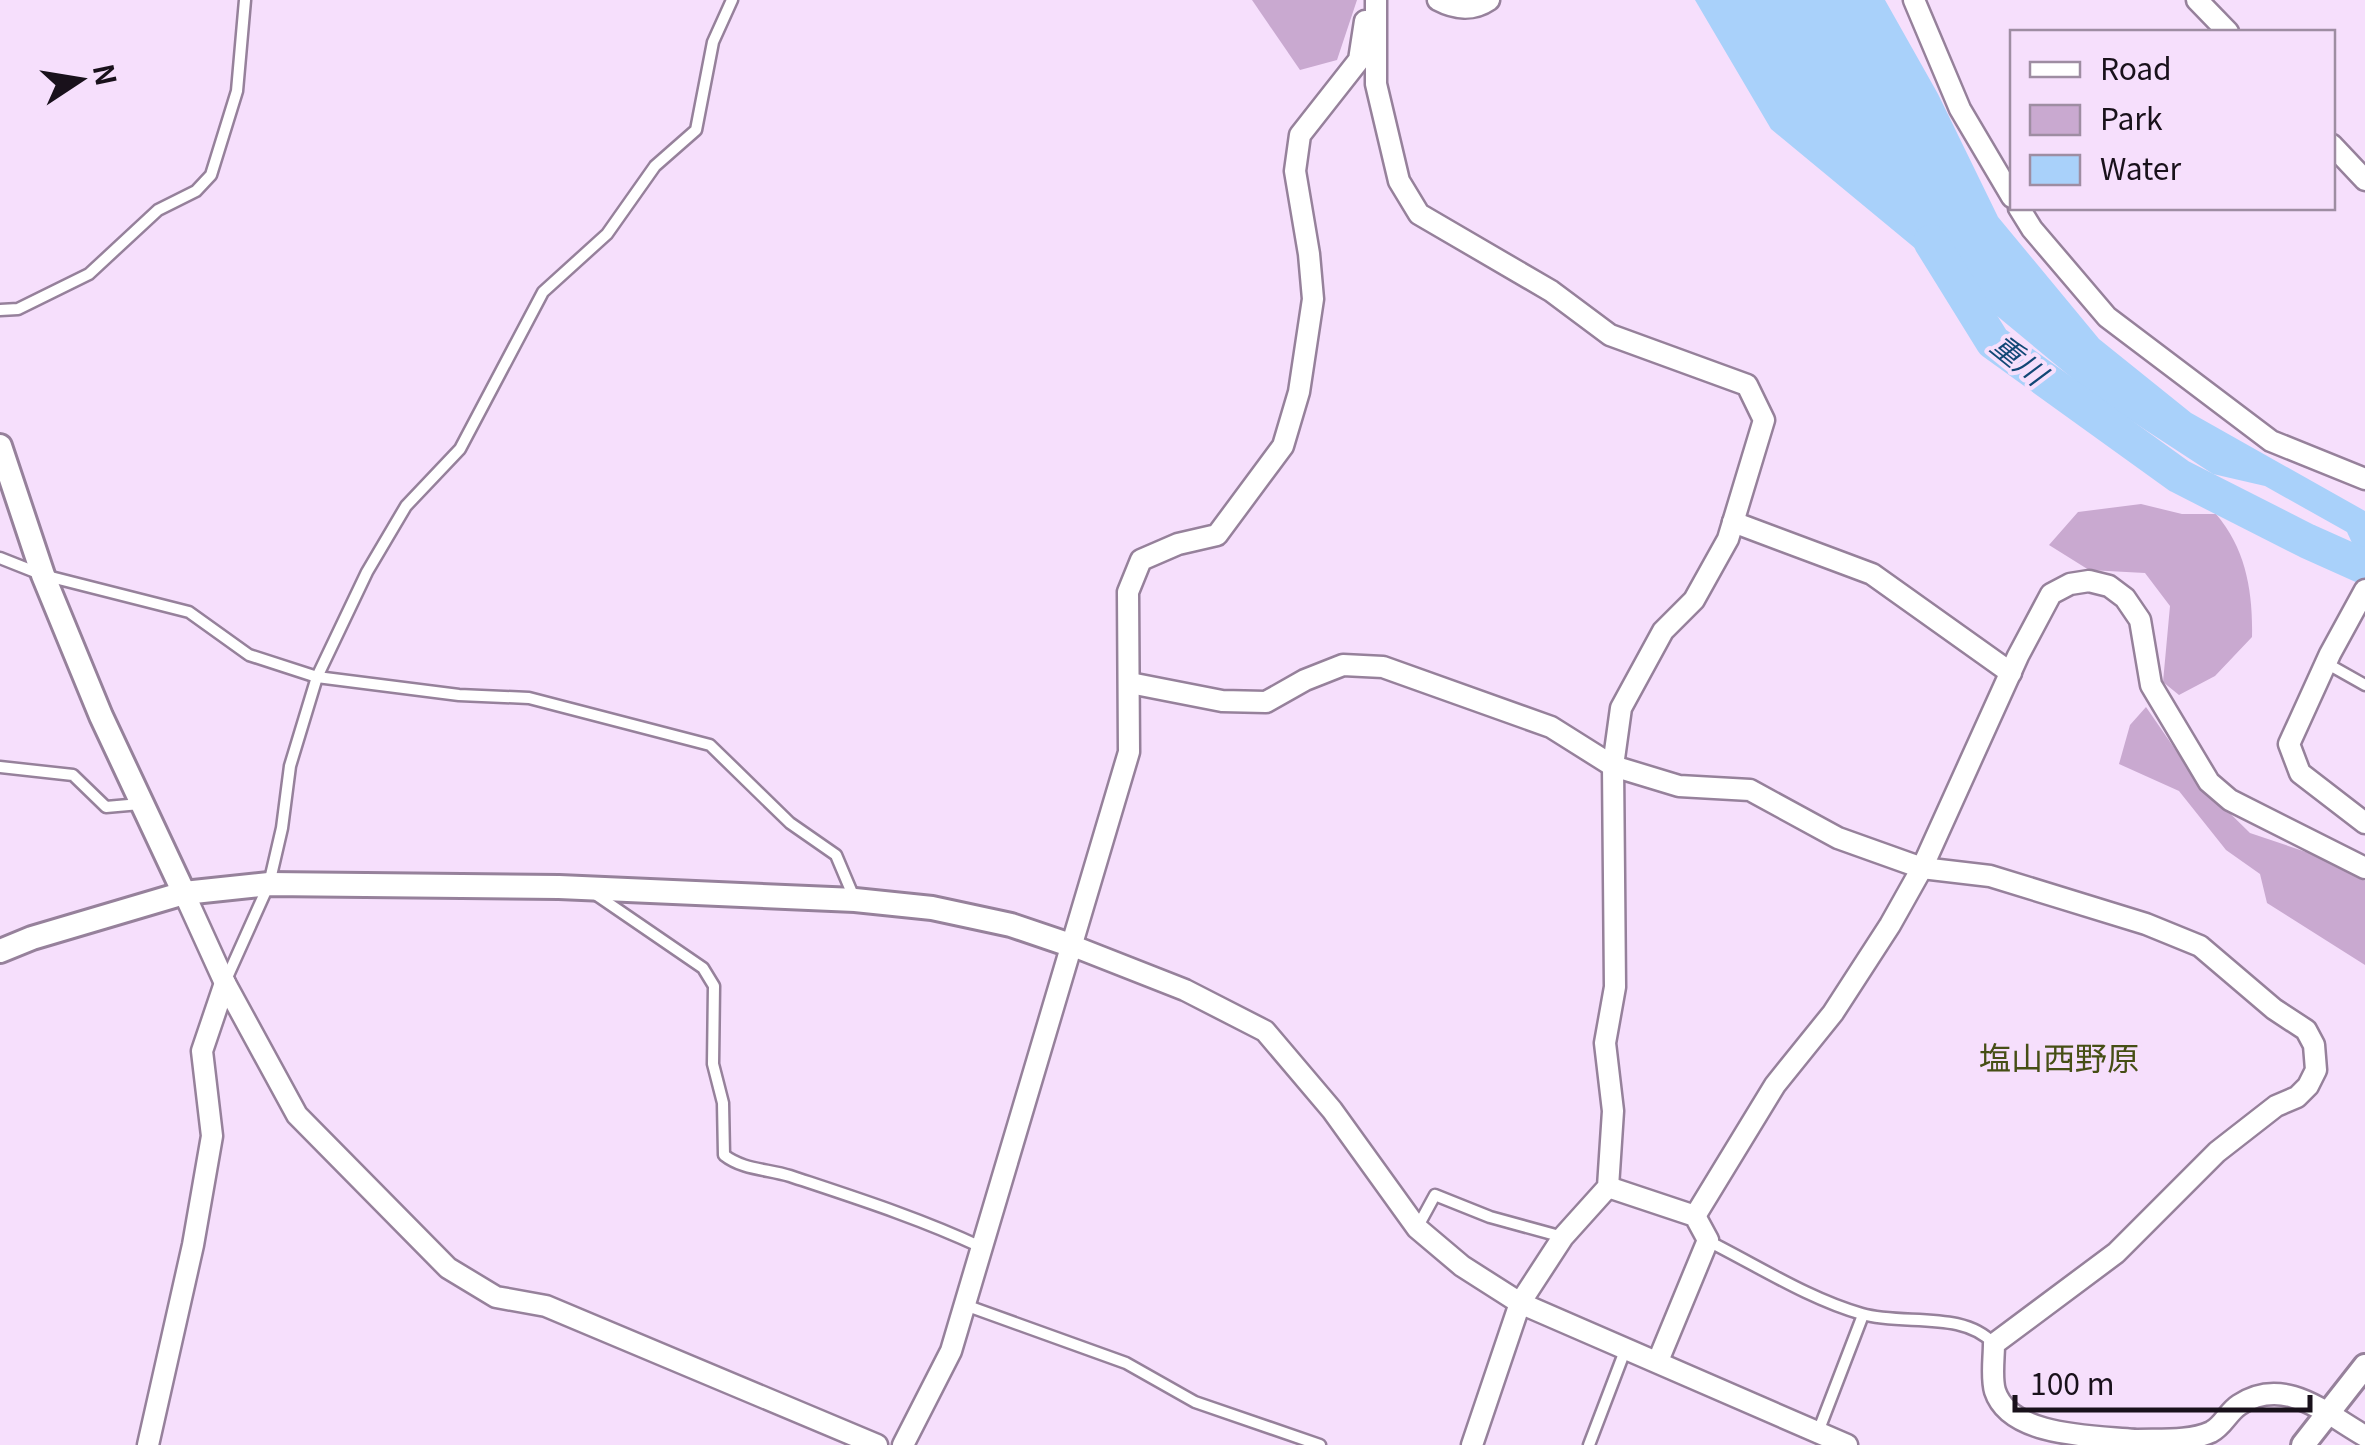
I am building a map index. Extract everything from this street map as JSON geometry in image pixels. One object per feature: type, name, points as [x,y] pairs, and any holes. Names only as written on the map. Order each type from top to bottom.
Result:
[{"type":"street","points":[[1376,0],[1376,84],[1399,181],[1419,214],[1551,290],[1610,335],[1747,385],[1764,420],[1733,522],[1694,600],[1663,630],[1621,708],[1613,766],[1615,987],[1606,1043],[1613,1111],[1608,1188],[1564,1237],[1520,1303],[1472,1445]]},
{"type":"street","points":[[903,1445],[951,1352],[1129,752],[1128,592],[1141,560],[1178,544],[1217,535],[1283,446],[1299,392],[1313,299],[1296,171],[1300,135],[1360,60],[1367,10],[1376,0]]},
{"type":"street","points":[[1438,0],[1453,8],[1480,7],[1489,0]]},
{"type":"street","points":[[1914,0],[1960,109],[2010,194]]},
{"type":"street","points":[[2198,0],[2226,30]]},
{"type":"street","points":[[2335,148],[2365,180]]},
{"type":"street","points":[[2020,210],[2107,317],[2176,372],[2271,440],[2365,479]]},
{"type":"street","points":[[0,446],[43,574],[101,716],[225,982],[297,1115],[448,1268],[496,1297],[546,1306],[877,1445]]},
{"type":"street","points":[[1733,522],[1872,574],[2011,673]]},
{"type":"street","points":[[1695,1216],[1775,1085],[1833,1014],[1890,925],[1922,868],[2051,594],[2070,584],[2089,581],[2109,586],[2125,598],[2140,620],[2152,685],[2209,782],[2230,800],[2365,868]]},
{"type":"street","points":[[2365,590],[2328,658],[2289,744],[2300,773],[2365,823]]},
{"type":"street","points":[[1130,683],[1222,701],[1266,702],[1343,665],[1383,668],[1551,727],[1613,766],[1679,786],[1750,790],[1838,838],[1922,868],[1990,876],[2146,924],[2200,946],[2274,1009],[2306,1030],[2314,1045],[2316,1070],[2297,1097],[2276,1106],[2217,1152],[2116,1253],[1994,1344],[1994,1390],[2007,1414],[2053,1432],[2135,1442],[2195,1438],[2216,1430],[2236,1406],[2264,1392],[2295,1395],[2365,1436]]},
{"type":"street","points":[[0,951],[184,893],[269,884],[586,888],[854,900],[932,908],[1011,925],[1185,990],[1266,1031],[1332,1110],[1417,1228],[1462,1266],[1520,1303],[1847,1445]]},
{"type":"street","points":[[148,1445],[212,1136],[202,1051],[225,982]]},
{"type":"street","points":[[1608,1188],[1695,1216],[1708,1240],[1658,1361]]},
{"type":"street","points":[[2303,1445],[2365,1366]]},
{"type":"lane","points":[[0,310],[18,309],[89,274],[158,210],[196,192],[211,175],[237,92],[245,0]]},
{"type":"lane","points":[[225,982],[269,884],[290,766],[316,678],[367,572],[406,506],[460,449],[543,292],[607,234],[655,166],[696,130],[713,42],[732,0]]},
{"type":"lane","points":[[0,558],[43,574],[189,612],[249,655],[316,678],[459,696],[529,698],[710,746],[790,823],[836,855],[854,900]]},
{"type":"lane","points":[[2328,658],[2365,685]]},
{"type":"lane","points":[[0,767],[73,774],[106,808],[142,804]]},
{"type":"lane","points":[[586,888],[703,968],[714,986],[713,1064],[723,1103],[724,1156],[735,1164],[781,1174],[925,1220],[982,1248]]},
{"type":"lane","points":[[1417,1228],[1435,1195],[1490,1218],[1564,1237]]},
{"type":"lane","points":[[1708,1240],[1801,1288],[1863,1314],[1943,1322],[1984,1332],[1994,1344]]},
{"type":"lane","points":[[964,1306],[1126,1363],[1195,1402],[1320,1445]]},
{"type":"lane","points":[[1818,1432],[1863,1314]]},
{"type":"lane","points":[[1589,1445],[1626,1347]]},
{"type":"green space","points":[[1252,0],[1357,0],[1337,60],[1300,70]]},
{"type":"green space","points":[[2141,504],[2182,514],[2216,514],[2234,542],[2246,572],[2252,637],[2215,676],[2179,695],[2163,682],[2170,606],[2145,573],[2089,570],[2049,545],[2078,512]]},
{"type":"green space","points":[[2146,707],[2197,781],[2250,833],[2312,854],[2365,881],[2365,965],[2267,903],[2260,874],[2226,850],[2179,791],[2119,764],[2130,725]]},
{"type":"water","points":[[1695,0],[1885,0],[1938,94],[1998,217],[2099,339],[2191,413],[2365,511],[2365,571],[2347,532],[2265,486],[2213,474],[2095,397],[1771,129]]},
{"type":"waterway","name":"重川","points":[[1931,242],[1993,342],[2179,476],[2365,567]]},
{"type":"district","name":"塩山西野原","points":[[2059,1056]]}]
